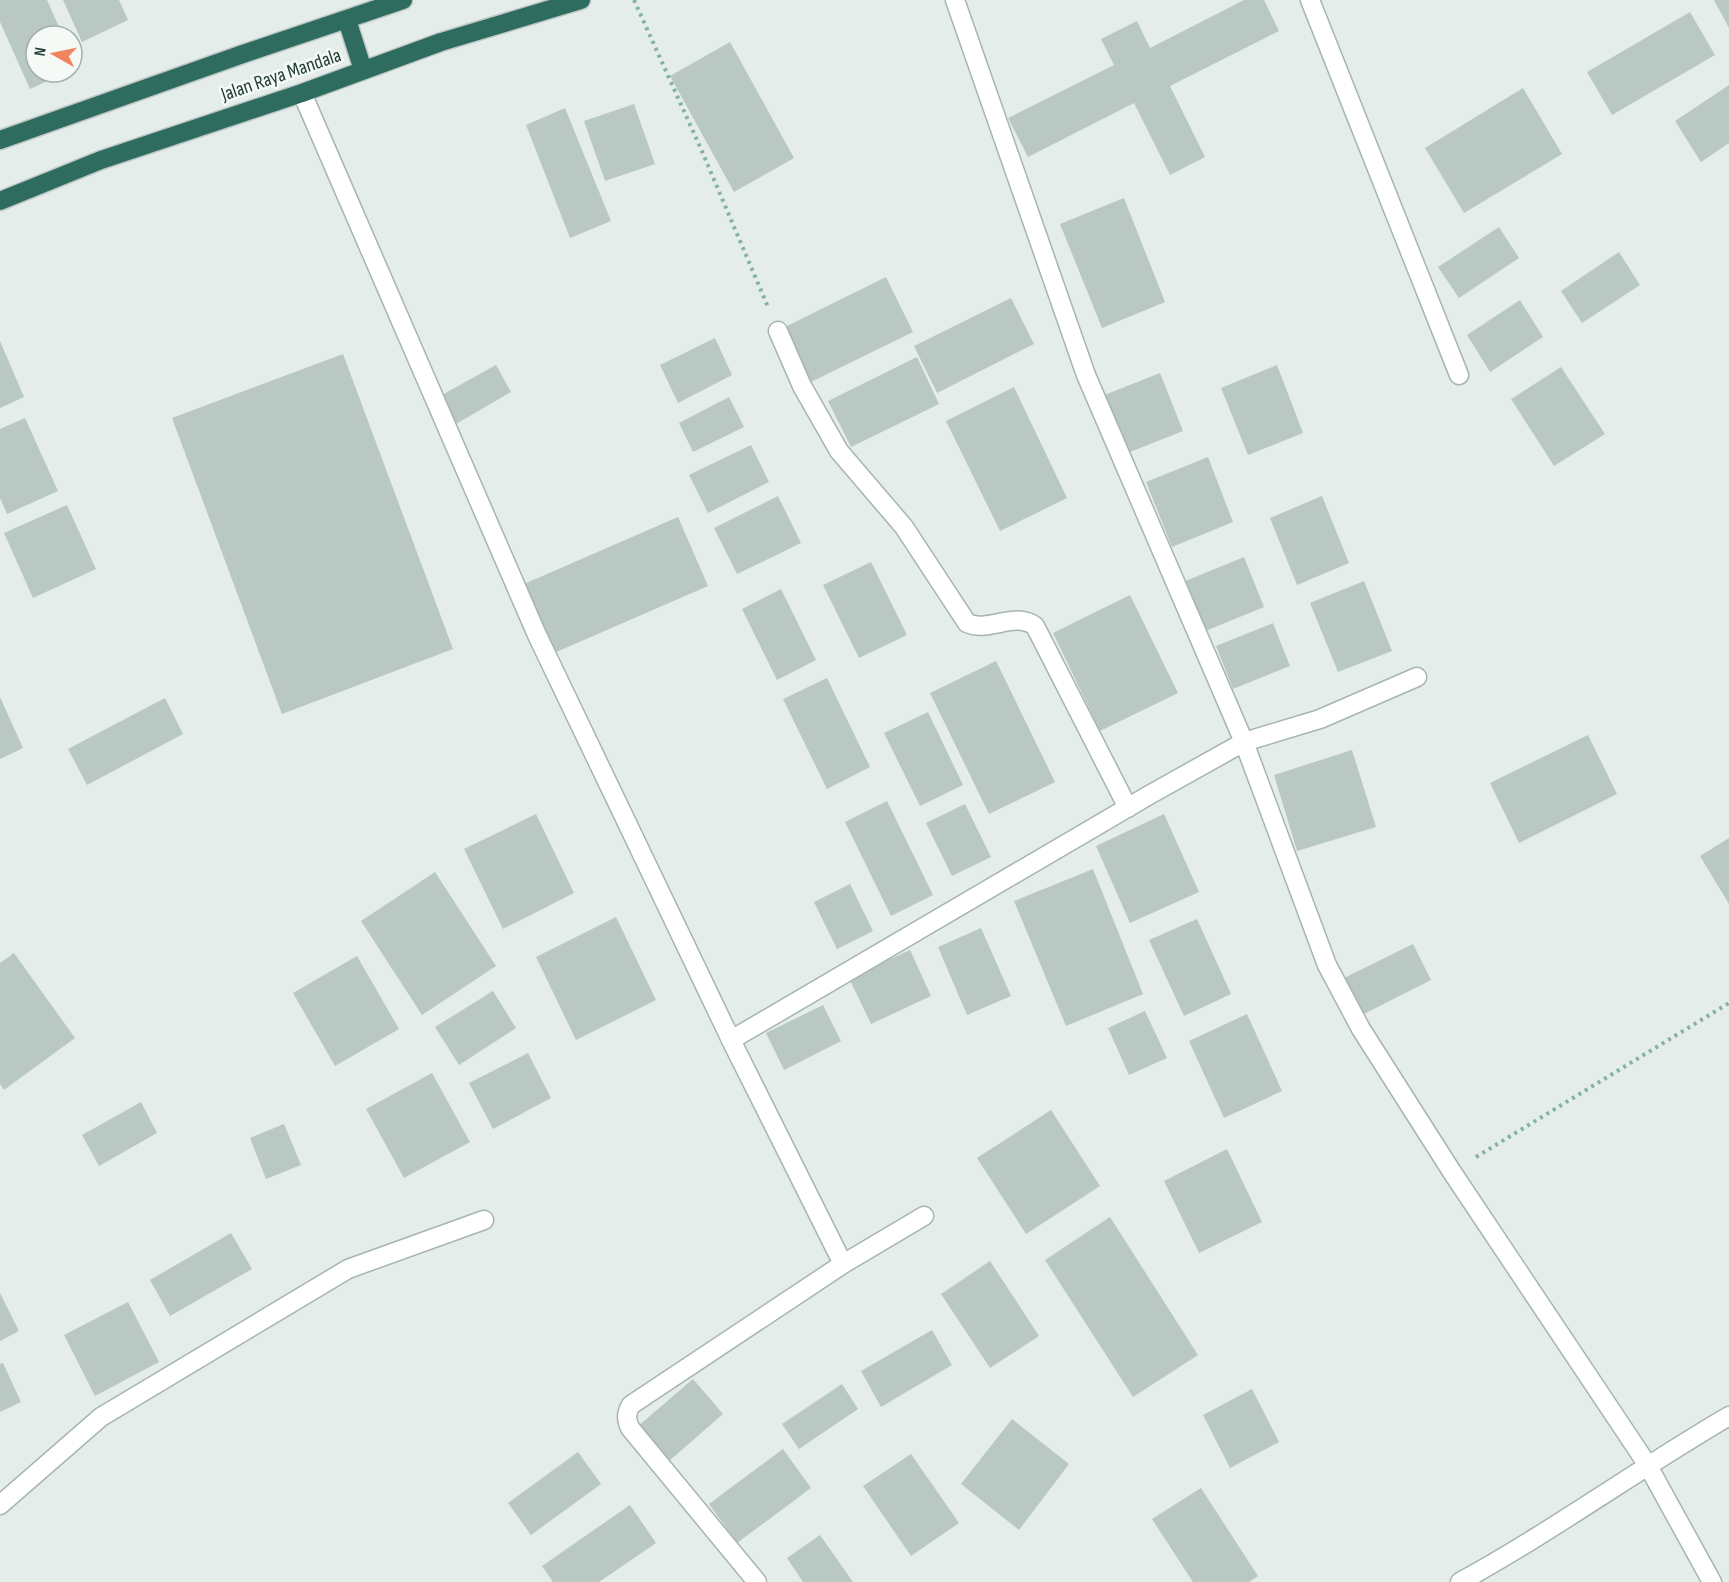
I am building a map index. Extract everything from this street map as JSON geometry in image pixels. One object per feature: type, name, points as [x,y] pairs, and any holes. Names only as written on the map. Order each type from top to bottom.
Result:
[{"type":"highway","name":"Jalan Raya Mandala","points":[[0,140],[403,0]]},
{"type":"highway","name":"Jalan Raya Mandala","points":[[0,201],[101,160],[302,93],[441,42],[580,0]]},
{"type":"highway","points":[[347,20],[363,70]]},
{"type":"street","points":[[955,0],[1086,375],[1244,742],[1337,985],[1361,1029],[1452,1172],[1647,1464],[1712,1582]]},
{"type":"street","points":[[1310,0],[1459,375]]},
{"type":"street","points":[[302,93],[537,635],[731,1040],[843,1264]]},
{"type":"street","points":[[778,331],[802,386],[839,451],[904,527],[967,623],[982,626],[1019,620],[1028,621],[1035,626],[1128,808]]},
{"type":"street","points":[[731,1040],[1244,742],[1320,719],[1417,676]]},
{"type":"street","points":[[757,1582],[630,1428],[627,1423],[628,1411],[631,1405],[843,1264],[924,1216]]},
{"type":"street","points":[[0,1505],[101,1417],[348,1269],[484,1220]]},
{"type":"street","points":[[1460,1582],[1584,1507],[1647,1464],[1729,1416]]},
{"type":"path","points":[[634,0],[701,149],[778,331]]},
{"type":"path","points":[[1452,1172],[1729,1003]]},
{"type":"building","points":[[0,0],[47,0],[58,24],[24,24],[24,76],[0,22]]},
{"type":"building","points":[[63,0],[119,0],[128,20],[84,41],[84,24],[74,24]]},
{"type":"building","points":[[1244,0],[1264,0],[1279,31],[1170,86],[1205,157],[1170,175],[1134,103],[1028,157],[1008,118],[1114,65],[1101,39],[1137,21],[1150,48]]},
{"type":"building","points":[[1714,0],[1729,0],[1729,28]]},
{"type":"building","points":[[1690,12],[1715,55],[1612,115],[1587,72]]},
{"type":"building","points":[[730,42],[794,158],[734,192],[670,76]]},
{"type":"building","points":[[28,84],[41,84],[30,89]]},
{"type":"building","points":[[1729,85],[1729,143],[1701,162],[1675,121]]},
{"type":"building","points":[[1523,88],[1562,154],[1464,213],[1425,148]]},
{"type":"building","points":[[634,104],[655,164],[605,181],[584,121]]},
{"type":"building","points":[[565,108],[611,221],[570,238],[526,125]]},
{"type":"building","points":[[1124,198],[1165,302],[1102,328],[1060,224]]},
{"type":"building","points":[[1499,227],[1519,258],[1459,298],[1438,267]]},
{"type":"building","points":[[1619,252],[1640,285],[1582,323],[1561,291]]},
{"type":"building","points":[[886,277],[913,332],[811,382],[785,327]]},
{"type":"building","points":[[1011,298],[1034,344],[937,393],[914,346]]},
{"type":"building","points":[[1520,300],[1543,337],[1490,372],[1467,335]]},
{"type":"building","points":[[715,338],[732,375],[678,403],[660,365]]},
{"type":"building","points":[[0,341],[24,397],[0,408]]},
{"type":"building","points":[[343,354],[453,649],[282,714],[172,418]]},
{"type":"building","points":[[917,357],[939,404],[851,447],[828,401]]},
{"type":"building","points":[[496,365],[511,392],[456,424],[440,396]]},
{"type":"building","points":[[1277,365],[1303,433],[1248,455],[1221,388]]},
{"type":"building","points":[[1561,367],[1605,434],[1554,466],[1511,399]]},
{"type":"building","points":[[1160,373],[1183,431],[1120,456],[1097,398]]},
{"type":"building","points":[[1014,387],[1067,498],[1000,531],[946,421]]},
{"type":"building","points":[[729,397],[744,427],[693,452],[679,423]]},
{"type":"building","points":[[25,418],[58,491],[7,514],[0,498],[0,429]]},
{"type":"building","points":[[751,445],[769,482],[708,513],[689,475]]},
{"type":"building","points":[[1208,457],[1233,522],[1172,547],[1146,482]]},
{"type":"building","points":[[778,496],[801,543],[737,574],[714,528]]},
{"type":"building","points":[[1322,496],[1349,563],[1297,585],[1270,518]]},
{"type":"building","points":[[67,505],[96,569],[33,598],[4,533]]},
{"type":"building","points":[[678,517],[708,586],[554,653],[524,584]]},
{"type":"building","points":[[1244,557],[1264,607],[1203,632],[1183,582]]},
{"type":"building","points":[[871,562],[907,635],[859,658],[823,585]]},
{"type":"building","points":[[1364,581],[1392,651],[1338,672],[1310,603]]},
{"type":"building","points":[[781,589],[816,660],[777,680],[742,609]]},
{"type":"building","points":[[1130,595],[1178,693],[1100,731],[1053,633]]},
{"type":"building","points":[[1273,623],[1290,666],[1233,689],[1216,646]]},
{"type":"building","points":[[996,661],[1055,782],[989,814],[930,693]]},
{"type":"building","points":[[827,678],[870,767],[827,789],[783,699]]},
{"type":"building","points":[[0,697],[23,748],[0,759]]},
{"type":"building","points":[[165,698],[183,734],[87,785],[68,749]]},
{"type":"building","points":[[928,712],[963,785],[920,806],[884,733]]},
{"type":"building","points":[[1588,735],[1617,794],[1519,843],[1490,783]]},
{"type":"building","points":[[1352,750],[1376,827],[1297,851],[1274,775]]},
{"type":"building","points":[[887,801],[933,895],[891,916],[845,822]]},
{"type":"building","points":[[965,804],[991,857],[952,876],[926,823]]},
{"type":"building","points":[[536,814],[574,893],[503,929],[464,849]]},
{"type":"building","points":[[1164,814],[1199,892],[1130,923],[1096,846]]},
{"type":"building","points":[[1729,838],[1729,904],[1700,856]]},
{"type":"building","points":[[1093,869],[1143,994],[1066,1026],[1014,901]]},
{"type":"building","points":[[435,872],[496,966],[422,1015],[361,921]]},
{"type":"building","points":[[850,884],[873,931],[837,949],[814,902]]},
{"type":"building","points":[[616,917],[656,1000],[576,1040],[536,957]]},
{"type":"building","points":[[1197,919],[1231,994],[1184,1016],[1149,940]]},
{"type":"building","points":[[981,928],[1011,996],[967,1015],[938,947]]},
{"type":"building","points":[[1413,944],[1431,980],[1356,1018],[1338,981]]},
{"type":"building","points":[[910,950],[931,996],[871,1024],[849,978]]},
{"type":"building","points":[[14,953],[75,1038],[4,1090],[0,1084],[0,963]]},
{"type":"building","points":[[357,956],[399,1029],[335,1066],[293,993]]},
{"type":"building","points":[[493,991],[516,1028],[459,1065],[435,1027]]},
{"type":"building","points":[[823,1005],[841,1041],[784,1070],[766,1033]]},
{"type":"building","points":[[1145,1011],[1167,1058],[1129,1075],[1108,1028]]},
{"type":"building","points":[[1247,1014],[1282,1091],[1224,1118],[1189,1041]]},
{"type":"building","points":[[528,1053],[551,1098],[493,1129],[469,1083]]},
{"type":"building","points":[[432,1073],[470,1142],[404,1178],[366,1109]]},
{"type":"building","points":[[141,1102],[157,1133],[99,1166],[82,1135]]},
{"type":"building","points":[[1051,1110],[1100,1186],[1026,1234],[977,1158]]},
{"type":"building","points":[[284,1124],[301,1165],[266,1179],[250,1138]]},
{"type":"building","points":[[1227,1149],[1262,1222],[1199,1253],[1164,1181]]},
{"type":"building","points":[[1110,1217],[1198,1355],[1133,1397],[1045,1260]]},
{"type":"building","points":[[231,1233],[252,1269],[170,1316],[150,1280]]},
{"type":"building","points":[[990,1261],[1039,1336],[990,1368],[941,1294]]},
{"type":"building","points":[[0,1293],[19,1331],[0,1341]]},
{"type":"building","points":[[128,1302],[159,1362],[95,1396],[64,1335]]},
{"type":"building","points":[[932,1330],[952,1365],[881,1407],[861,1371]]},
{"type":"building","points":[[3,1363],[21,1402],[0,1412],[0,1364]]},
{"type":"building","points":[[693,1379],[723,1414],[668,1462],[637,1427]]},
{"type":"building","points":[[842,1384],[858,1409],[799,1449],[782,1424]]},
{"type":"building","points":[[1252,1389],[1279,1442],[1230,1468],[1203,1415]]},
{"type":"building","points":[[1012,1419],[1069,1464],[1019,1530],[961,1484]]},
{"type":"building","points":[[783,1449],[811,1488],[737,1543],[709,1504]]},
{"type":"building","points":[[578,1452],[601,1484],[531,1535],[508,1503]]},
{"type":"building","points":[[911,1454],[959,1523],[911,1556],[863,1486]]},
{"type":"building","points":[[1201,1488],[1258,1576],[1249,1582],[1193,1582],[1152,1519]]},
{"type":"building","points":[[630,1505],[656,1543],[599,1582],[553,1582],[542,1566]]},
{"type":"building","points":[[820,1535],[853,1582],[803,1582],[787,1558]]}]
